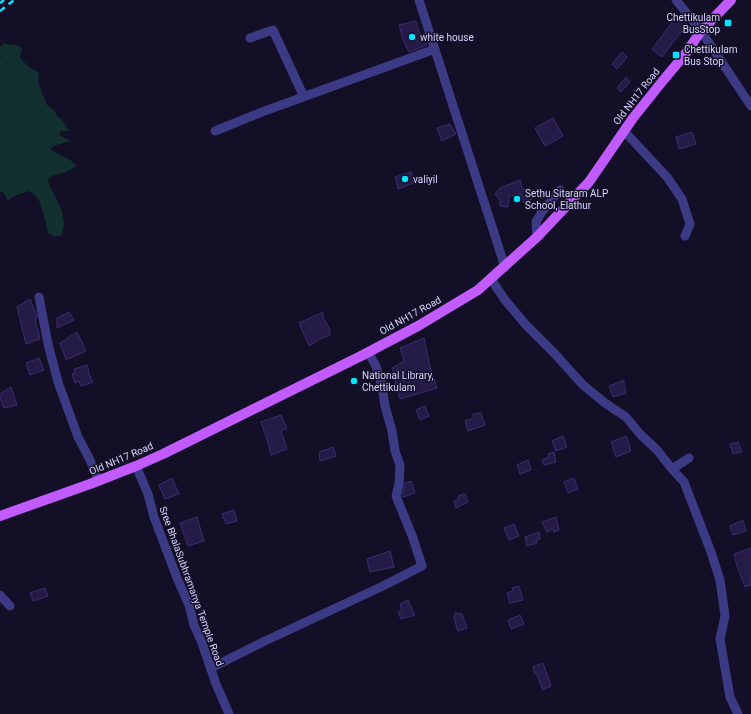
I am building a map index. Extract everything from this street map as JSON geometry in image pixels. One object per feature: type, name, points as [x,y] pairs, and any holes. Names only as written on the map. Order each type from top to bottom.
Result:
[{"type":"main road","name":"Old NH17 Road","points":[[0,516],[99,481],[136,466],[368,352],[418,326],[478,290],[537,237],[589,182],[624,131],[661,83],[702,31],[730,0]]},
{"type":"street","points":[[419,0],[504,267]]},
{"type":"street","points":[[676,0],[702,31],[751,106]]},
{"type":"street","points":[[250,38],[273,30],[304,97]]},
{"type":"street","points":[[215,131],[435,49]]},
{"type":"street","points":[[624,131],[668,177],[682,199],[690,224],[685,236]]},
{"type":"street","points":[[537,237],[536,222],[541,213],[560,190]]},
{"type":"street","points":[[491,279],[505,300],[526,325],[583,385],[626,418],[657,450],[684,482],[711,552],[720,580],[725,616],[720,639],[730,697],[738,714]]},
{"type":"street","points":[[39,297],[48,344],[58,382],[78,437],[99,481]]},
{"type":"street","points":[[211,668],[422,566],[413,538],[396,496],[399,484],[400,465],[395,451],[382,386],[376,366],[368,352]]},
{"type":"street","points":[[672,469],[689,458]]},
{"type":"street","name":"Sree BhalaSubhramanya Temple Road","points":[[136,466],[148,494],[160,534],[176,578],[189,605],[194,625],[229,714]]},
{"type":"street","points":[[0,595],[10,606]]},
{"type":"green space","points":[[3,43],[21,47],[20,58],[30,68],[38,72],[38,82],[47,105],[54,110],[69,131],[61,131],[59,135],[71,141],[53,146],[51,150],[70,160],[77,166],[63,173],[54,175],[47,180],[62,211],[64,224],[62,235],[54,237],[48,233],[39,201],[34,194],[28,191],[12,197],[8,201],[5,194],[0,191],[0,47]]},
{"type":"building","points":[[677,16],[682,17],[687,24],[662,57],[652,49]]},
{"type":"building","name":"white house","points":[[416,21],[420,35],[427,45],[409,52],[403,40],[399,25]]},
{"type":"building","points":[[622,52],[627,57],[617,69],[612,64]]},
{"type":"building","points":[[626,77],[630,82],[621,92],[617,88]]},
{"type":"building","points":[[553,118],[563,136],[545,146],[535,128]]},
{"type":"building","points":[[450,124],[456,134],[442,141],[437,128]]},
{"type":"building","points":[[692,132],[696,144],[679,149],[676,137]]},
{"type":"building","name":"valiyil","points":[[411,172],[416,182],[398,189],[395,177]]},
{"type":"building","points":[[520,180],[523,190],[529,188],[532,199],[524,203],[521,194],[509,196],[508,207],[500,206],[500,200],[495,194],[500,188]]},
{"type":"building","points":[[30,299],[37,316],[35,319],[40,339],[26,344],[17,307]]},
{"type":"building","points":[[69,312],[74,320],[57,328],[57,318]]},
{"type":"building","points":[[323,312],[323,318],[330,329],[330,335],[309,346],[299,323]]},
{"type":"building","points":[[77,332],[86,351],[66,360],[60,343]]},
{"type":"building","points":[[424,338],[430,367],[437,388],[400,399],[392,368],[404,361],[400,348]]},
{"type":"building","points":[[39,358],[44,370],[30,375],[26,363]]},
{"type":"building","points":[[87,365],[88,372],[93,382],[81,386],[79,381],[75,383],[72,374],[75,373],[74,369]]},
{"type":"building","points":[[624,380],[626,393],[613,397],[609,386]]},
{"type":"building","points":[[11,387],[17,405],[4,408],[0,394]]},
{"type":"building","points":[[425,406],[429,416],[420,420],[416,410]]},
{"type":"building","points":[[481,413],[485,425],[468,431],[465,421],[474,418],[473,414]]},
{"type":"building","points":[[281,415],[287,428],[281,431],[287,449],[271,455],[261,422]]},
{"type":"building","points":[[563,436],[567,447],[556,451],[552,441]]},
{"type":"building","points":[[626,436],[631,451],[616,457],[611,442]]},
{"type":"building","points":[[738,442],[742,452],[733,454],[730,444]]},
{"type":"building","points":[[333,447],[336,456],[320,461],[319,452]]},
{"type":"building","points":[[554,452],[556,462],[544,465],[542,460],[549,457],[548,454]]},
{"type":"building","points":[[528,460],[531,470],[520,474],[517,465]]},
{"type":"building","points":[[172,478],[179,494],[165,499],[159,485]]},
{"type":"building","points":[[574,478],[578,489],[568,493],[564,482]]},
{"type":"building","points":[[411,481],[415,493],[403,497],[402,495],[405,483]]},
{"type":"building","points":[[465,494],[468,502],[456,508],[454,501],[459,499],[458,496]]},
{"type":"building","points":[[234,510],[237,521],[226,524],[222,514]]},
{"type":"building","points":[[197,517],[204,541],[188,546],[180,523]]},
{"type":"building","points":[[556,517],[559,530],[554,532],[553,529],[547,532],[542,522]]},
{"type":"building","points":[[743,520],[746,531],[733,535],[730,526]]},
{"type":"building","points":[[514,524],[519,536],[509,540],[504,528]]},
{"type":"building","points":[[539,532],[540,539],[536,540],[537,543],[527,546],[525,537]]},
{"type":"building","points":[[751,548],[751,585],[745,587],[734,554]]},
{"type":"building","points":[[390,551],[394,567],[370,572],[367,559]]},
{"type":"building","points":[[519,586],[523,600],[510,603],[507,593],[513,591],[512,588]]},
{"type":"building","points":[[45,588],[48,596],[33,601],[30,593]]},
{"type":"building","points":[[408,600],[415,615],[401,619],[398,612],[402,611],[400,604]]},
{"type":"building","points":[[455,613],[462,614],[467,628],[458,631],[454,619]]},
{"type":"building","points":[[520,615],[524,624],[511,629],[508,620]]},
{"type":"building","points":[[543,663],[551,686],[543,690],[533,667]]},
{"type":"railway","points":[[0,3],[4,0]]},
{"type":"railway","points":[[0,11],[14,0]]},
{"type":"place","name":"Chettikulam BusStop","points":[[728,23]]},
{"type":"place","name":"white house","points":[[412,37]]},
{"type":"place","name":"Chettikulam Bus Stop","points":[[676,55]]},
{"type":"place","name":"valiyil","points":[[405,179]]},
{"type":"place","name":"Sethu Sitaram ALP School, Elathur","points":[[517,199]]},
{"type":"place","name":"National Library, Chettikulam","points":[[354,381]]}]
